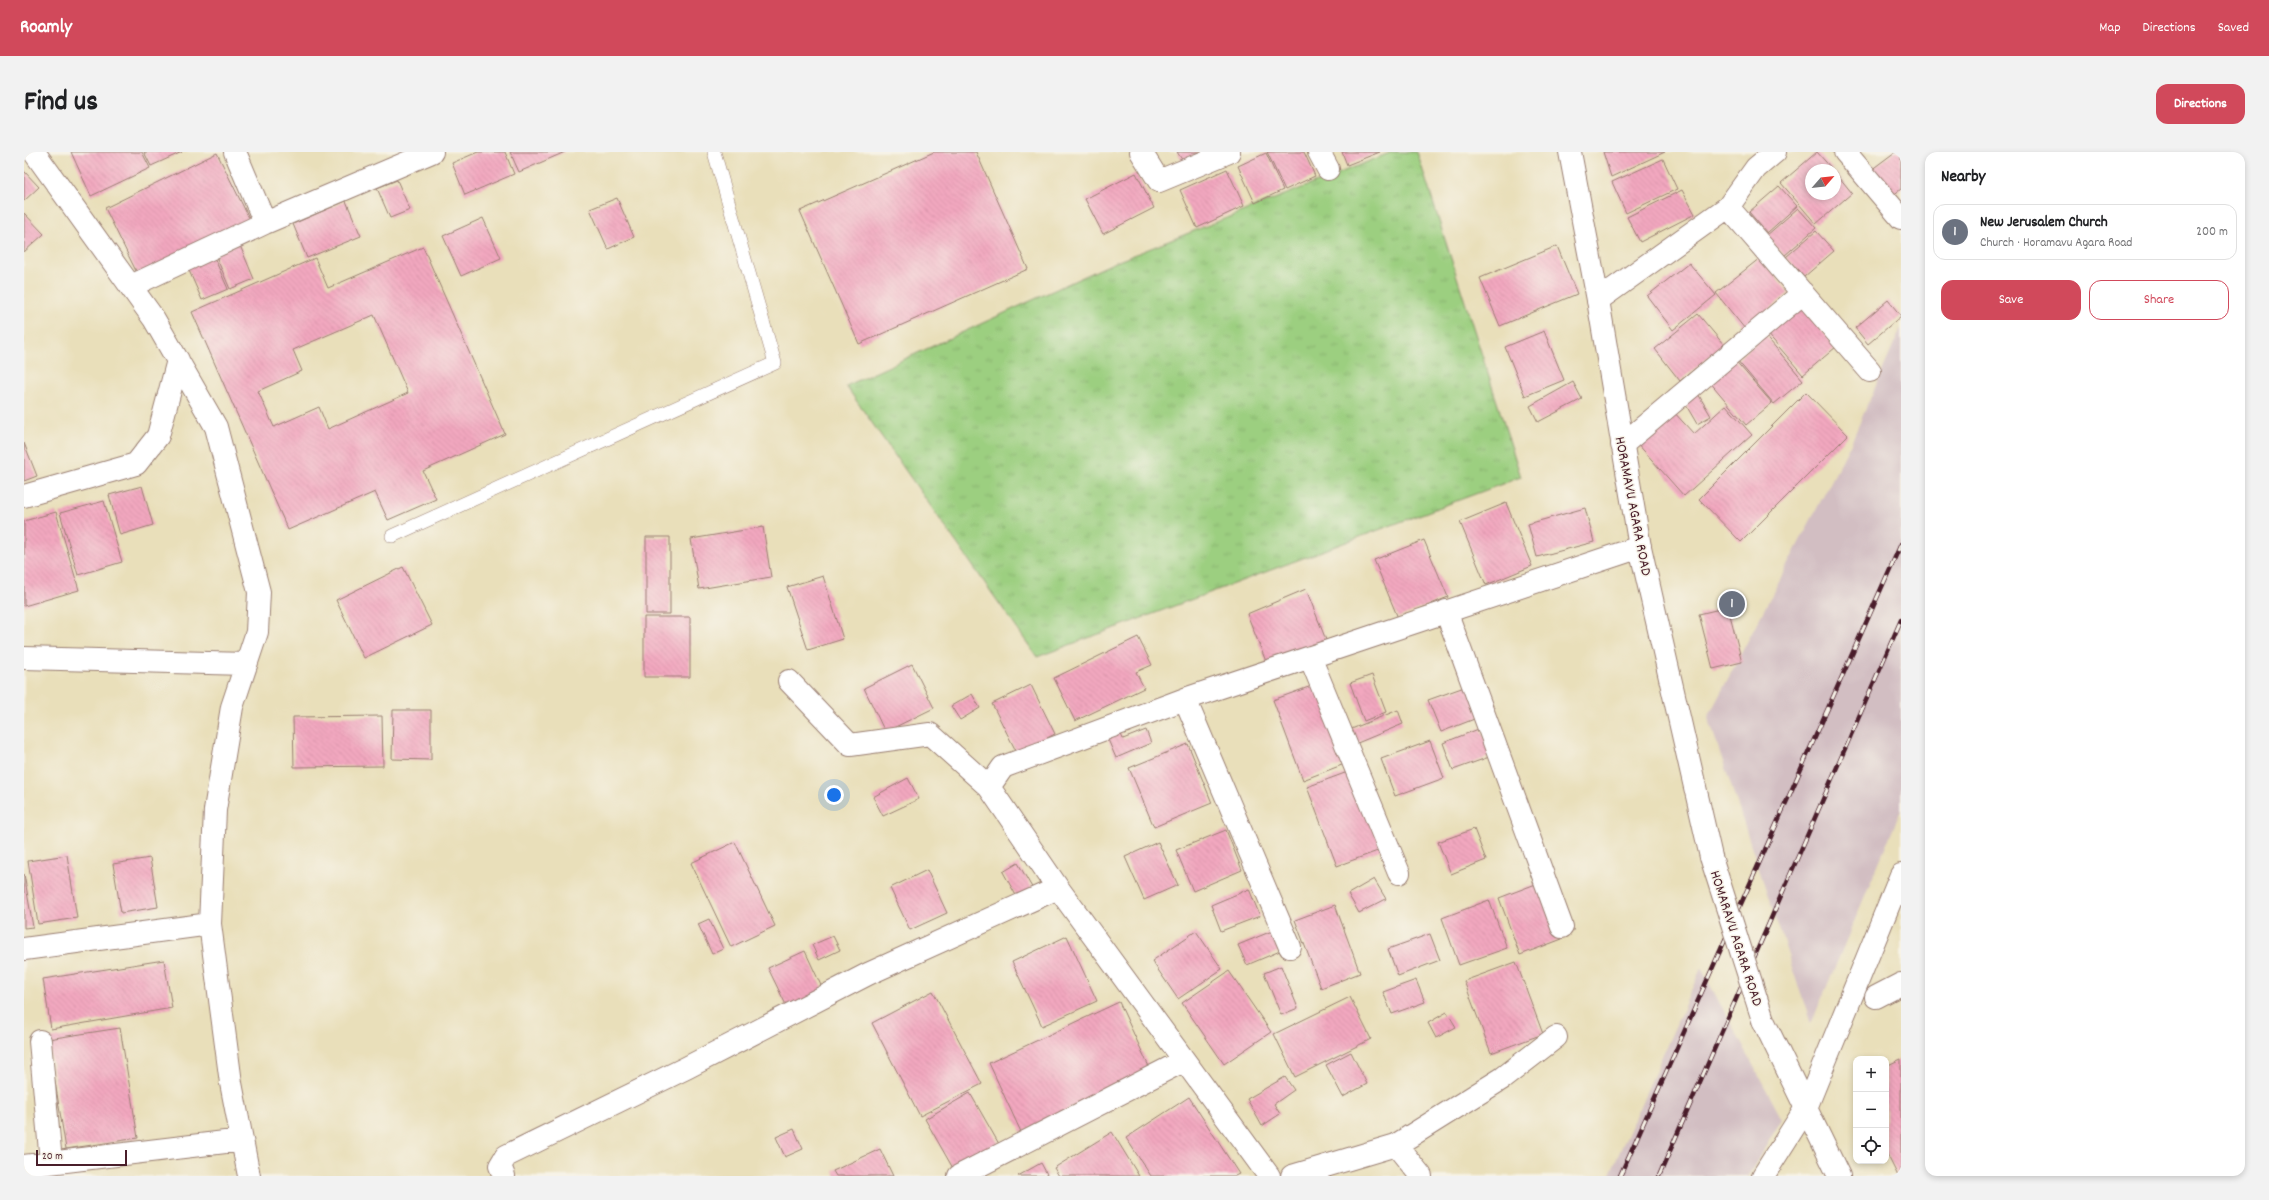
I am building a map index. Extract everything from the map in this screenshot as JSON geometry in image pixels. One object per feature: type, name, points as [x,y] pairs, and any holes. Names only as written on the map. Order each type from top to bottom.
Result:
[{"type":"street","points":[[34,152],[154,319],[216,427],[259,592],[257,632],[245,664],[232,708],[214,810],[210,924],[231,1083],[249,1176]]},
{"type":"street","points":[[235,152],[265,223]]},
{"type":"street","points":[[131,286],[399,158],[432,152]]},
{"type":"street","points":[[1141,152],[1159,181],[1229,152]]},
{"type":"street","name":"HORAMAVU AGARA ROAD","points":[[1570,152],[1598,300],[1640,547],[1711,857]]},
{"type":"street","points":[[1598,300],[1728,207],[1753,160],[1775,152]]},
{"type":"street","points":[[1845,152],[1901,218]]},
{"type":"street","points":[[1728,207],[1870,371]]},
{"type":"street","points":[[1622,445],[1803,294]]},
{"type":"street","points":[[24,496],[136,464],[158,436],[178,360]]},
{"type":"street","points":[[989,787],[1003,767],[1185,699],[1446,610],[1640,547]]},
{"type":"street","points":[[1446,610],[1562,927]]},
{"type":"street","points":[[1310,657],[1399,873]]},
{"type":"street","points":[[24,658],[245,664]]},
{"type":"street","points":[[789,681],[850,745],[930,734],[989,787],[1058,888],[1183,1061],[1269,1176]]},
{"type":"street","points":[[1185,699],[1290,947]]},
{"type":"street","name":"HOMARAVU AGARA ROAD","points":[[1711,857],[1763,1020],[1806,1108]]},
{"type":"street","points":[[1763,1176],[1806,1108],[1901,875]]},
{"type":"street","points":[[504,1176],[500,1166],[506,1156],[686,1068],[868,974],[1058,888]]},
{"type":"street","points":[[24,949],[210,924]]},
{"type":"street","points":[[1876,996],[1901,984]]},
{"type":"street","points":[[1292,1176],[1396,1145],[1503,1078],[1556,1037]]},
{"type":"street","points":[[40,1041],[51,1162]]},
{"type":"street","points":[[959,1176],[1183,1061]]},
{"type":"street","points":[[1806,1108],[1839,1176]]},
{"type":"street","points":[[24,1166],[242,1140]]},
{"type":"street","points":[[1396,1145],[1420,1176]]},
{"type":"lane","points":[[392,536],[775,363],[714,152]]},
{"type":"shaded area","points":[[1901,328],[1901,810],[1811,1024],[1708,717],[1850,445]]},
{"type":"shaded area","points":[[1701,968],[1782,1119],[1748,1176],[1609,1176]]},
{"type":"green space","points":[[1392,152],[1417,152],[1521,477],[1037,657],[846,386],[1111,264]]},
{"type":"building","points":[[71,152],[142,152],[150,168],[91,196]]},
{"type":"building","points":[[144,152],[182,152],[151,166]]},
{"type":"building","points":[[478,152],[505,152],[514,174],[465,195],[452,163]]},
{"type":"building","points":[[510,152],[565,152],[519,172]]},
{"type":"building","points":[[934,152],[976,152],[1028,269],[859,344],[800,211]]},
{"type":"building","points":[[1177,152],[1199,152],[1183,161]]},
{"type":"building","points":[[1267,152],[1304,152],[1315,176],[1285,190]]},
{"type":"building","points":[[1342,152],[1380,152],[1347,165]]},
{"type":"building","points":[[1603,152],[1665,152],[1611,177]]},
{"type":"building","points":[[1817,152],[1828,164],[1805,164],[1805,200],[1841,200],[1841,179],[1852,193],[1816,224],[1781,183]]},
{"type":"building","points":[[1895,152],[1901,152],[1901,189],[1892,196],[1871,170]]},
{"type":"building","points":[[217,153],[250,220],[138,275],[105,208]]},
{"type":"building","points":[[1266,153],[1283,190],[1255,203],[1238,166]]},
{"type":"building","points":[[1663,159],[1677,189],[1626,213],[1612,182]]},
{"type":"building","points":[[1227,169],[1244,206],[1197,228],[1180,190]]},
{"type":"building","points":[[24,171],[39,187],[24,201]]},
{"type":"building","points":[[1136,173],[1154,208],[1103,234],[1085,199]]},
{"type":"building","points":[[397,180],[410,210],[390,218],[377,188]]},
{"type":"building","points":[[1779,186],[1797,206],[1767,233],[1749,212]]},
{"type":"building","points":[[1682,190],[1695,214],[1640,242],[1627,217]]},
{"type":"building","points":[[617,198],[634,237],[608,249],[590,209]]},
{"type":"building","points":[[346,201],[361,236],[307,258],[293,224]]},
{"type":"building","points":[[1798,208],[1816,228],[1784,256],[1766,236]]},
{"type":"building","points":[[24,213],[44,234],[24,252]]},
{"type":"building","points":[[483,218],[501,258],[461,276],[443,236]]},
{"type":"building","points":[[1816,231],[1834,251],[1804,277],[1786,257]]},
{"type":"building","points":[[239,243],[254,279],[230,289],[215,254]]},
{"type":"building","points":[[1557,246],[1577,294],[1500,326],[1480,278]]},
{"type":"building","points":[[423,247],[505,434],[423,471],[436,499],[388,520],[375,492],[288,530],[192,312],[315,258],[328,288]],"holes":[[[374,315],[408,393],[328,429],[319,407],[274,427],[258,391],[302,371],[293,350]]]},
{"type":"building","points":[[213,255],[228,289],[202,300],[187,266]]},
{"type":"building","points":[[1760,258],[1789,293],[1745,329],[1716,293]]},
{"type":"building","points":[[1689,263],[1716,295],[1673,330],[1647,296]]},
{"type":"building","points":[[1888,300],[1901,316],[1868,344],[1855,328]]},
{"type":"building","points":[[1800,305],[1836,347],[1803,375],[1767,333]]},
{"type":"building","points":[[1698,314],[1724,345],[1680,381],[1655,349]]},
{"type":"building","points":[[1544,331],[1564,380],[1525,396],[1505,347]]},
{"type":"building","points":[[1765,335],[1803,380],[1774,404],[1737,360]]},
{"type":"building","points":[[1734,359],[1772,403],[1746,425],[1709,381]]},
{"type":"building","points":[[1573,382],[1582,399],[1538,422],[1530,406]]},
{"type":"building","points":[[1697,392],[1711,416],[1697,424],[1683,400]]},
{"type":"building","points":[[1806,392],[1848,435],[1741,542],[1699,499]]},
{"type":"building","points":[[1726,405],[1752,435],[1684,496],[1636,442],[1672,410],[1694,434]]},
{"type":"building","points":[[24,443],[37,476],[24,481]]},
{"type":"building","points":[[142,486],[153,525],[120,535],[109,495]]},
{"type":"building","points":[[104,501],[122,562],[78,575],[60,513]]},
{"type":"building","points":[[1506,503],[1532,566],[1486,585],[1460,522]]},
{"type":"building","points":[[1585,508],[1594,542],[1537,557],[1528,524]]},
{"type":"building","points":[[56,512],[79,590],[24,606],[24,521]]},
{"type":"building","points":[[763,527],[771,577],[699,589],[691,539]]},
{"type":"building","points":[[646,537],[670,537],[670,614],[646,614]]},
{"type":"building","points":[[1424,540],[1448,597],[1398,618],[1374,560]]},
{"type":"building","points":[[403,567],[432,625],[364,658],[336,600]]},
{"type":"building","points":[[823,576],[843,639],[808,650],[787,587]]},
{"type":"building","points":[[1306,589],[1326,640],[1267,664],[1247,614]]},
{"type":"building","points":[[1728,607],[1742,662],[1713,669],[1699,614]]},
{"type":"building","points":[[644,617],[690,617],[690,677],[644,677]]},
{"type":"building","points":[[1138,637],[1152,665],[1136,672],[1144,688],[1075,721],[1054,678]]},
{"type":"building","points":[[912,664],[934,708],[885,732],[864,688]]},
{"type":"building","points":[[1372,675],[1386,712],[1364,721],[1350,683]]},
{"type":"building","points":[[1317,684],[1347,763],[1303,780],[1273,700]]},
{"type":"building","points":[[1031,685],[1055,734],[1017,753],[992,704]]},
{"type":"building","points":[[1470,685],[1482,716],[1441,732],[1428,700]]},
{"type":"building","points":[[972,694],[980,708],[960,720],[951,706]]},
{"type":"building","points":[[393,710],[431,710],[431,760],[392,759]]},
{"type":"building","points":[[1398,710],[1403,724],[1355,744],[1349,730]]},
{"type":"building","points":[[382,716],[383,766],[294,767],[293,717]]},
{"type":"building","points":[[1481,728],[1492,756],[1453,770],[1443,743]]},
{"type":"building","points":[[1119,729],[1123,739],[1146,730],[1151,743],[1116,758],[1106,735]]},
{"type":"building","points":[[1430,741],[1444,778],[1395,796],[1381,759]]},
{"type":"building","points":[[1188,744],[1212,803],[1154,827],[1129,768]]},
{"type":"building","points":[[1353,770],[1383,849],[1337,866],[1307,787]]},
{"type":"building","points":[[908,778],[919,799],[883,816],[873,797]]},
{"type":"building","points":[[1474,829],[1486,860],[1451,874],[1438,842]]},
{"type":"building","points":[[1226,830],[1242,870],[1193,891],[1176,850]]},
{"type":"building","points":[[735,842],[775,926],[731,947],[691,863]]},
{"type":"building","points":[[1158,842],[1178,885],[1144,900],[1125,857]]},
{"type":"building","points":[[67,855],[77,918],[38,924],[28,861]]},
{"type":"building","points":[[150,858],[158,907],[121,913],[113,864]]},
{"type":"building","points":[[1018,863],[1034,891],[1018,899],[1003,872]]},
{"type":"building","points":[[927,870],[947,913],[910,930],[890,888]]},
{"type":"building","points":[[24,874],[33,927],[24,928]]},
{"type":"building","points":[[1374,879],[1386,899],[1359,913],[1348,894]]},
{"type":"building","points":[[1541,882],[1562,939],[1520,955],[1499,898]]},
{"type":"building","points":[[1249,889],[1260,916],[1221,931],[1211,905]]},
{"type":"building","points":[[1489,900],[1507,948],[1459,965],[1442,918]]},
{"type":"building","points":[[1335,905],[1360,973],[1321,988],[1295,920]]},
{"type":"building","points":[[709,919],[723,949],[712,954],[698,924]]},
{"type":"building","points":[[1196,931],[1222,969],[1178,999],[1152,961]]},
{"type":"building","points":[[1272,931],[1280,951],[1247,965],[1238,945]]},
{"type":"building","points":[[1430,934],[1440,960],[1398,976],[1388,949]]},
{"type":"building","points":[[833,936],[840,950],[819,960],[812,945]]},
{"type":"building","points":[[1067,936],[1097,1001],[1042,1026],[1012,962]]},
{"type":"building","points":[[805,951],[825,994],[789,1011],[768,968]]},
{"type":"building","points":[[164,960],[172,1008],[51,1029],[43,979]]},
{"type":"building","points":[[1516,962],[1543,1034],[1491,1053],[1464,981]]},
{"type":"building","points":[[1281,966],[1298,1008],[1281,1015],[1264,973]]},
{"type":"building","points":[[1229,971],[1271,1032],[1224,1064],[1182,1003]]},
{"type":"building","points":[[1416,980],[1425,1002],[1392,1014],[1383,992]]},
{"type":"building","points":[[933,991],[982,1084],[920,1116],[872,1023]]},
{"type":"building","points":[[1350,997],[1371,1039],[1295,1077],[1274,1034]]},
{"type":"building","points":[[1119,1002],[1151,1071],[1021,1132],[989,1063]]},
{"type":"building","points":[[1447,1012],[1456,1027],[1436,1038],[1428,1023]]},
{"type":"building","points":[[120,1028],[138,1138],[66,1149],[48,1039]]},
{"type":"building","points":[[1351,1052],[1367,1084],[1343,1097],[1326,1065]]},
{"type":"building","points":[[1901,1059],[1901,1176],[1898,1176],[1889,1158],[1889,1065]]},
{"type":"building","points":[[1285,1077],[1294,1090],[1274,1104],[1280,1114],[1262,1126],[1247,1099]]},
{"type":"building","points":[[970,1093],[999,1144],[954,1170],[925,1119]]},
{"type":"building","points":[[1189,1097],[1239,1174],[1235,1176],[1151,1176],[1126,1138]]},
{"type":"building","points":[[794,1129],[803,1149],[785,1157],[776,1137]]},
{"type":"building","points":[[1112,1132],[1139,1176],[1059,1176],[1054,1168]]},
{"type":"building","points":[[880,1149],[893,1176],[836,1176],[833,1171]]},
{"type":"building","points":[[1041,1163],[1048,1176],[1018,1176]]},
{"type":"railway","points":[[1620,1176],[1901,544]]},
{"type":"railway","points":[[1659,1176],[1901,620]]},
{"type":"place","name":"New Jerusalem Church","points":[[1732,604]]}]
